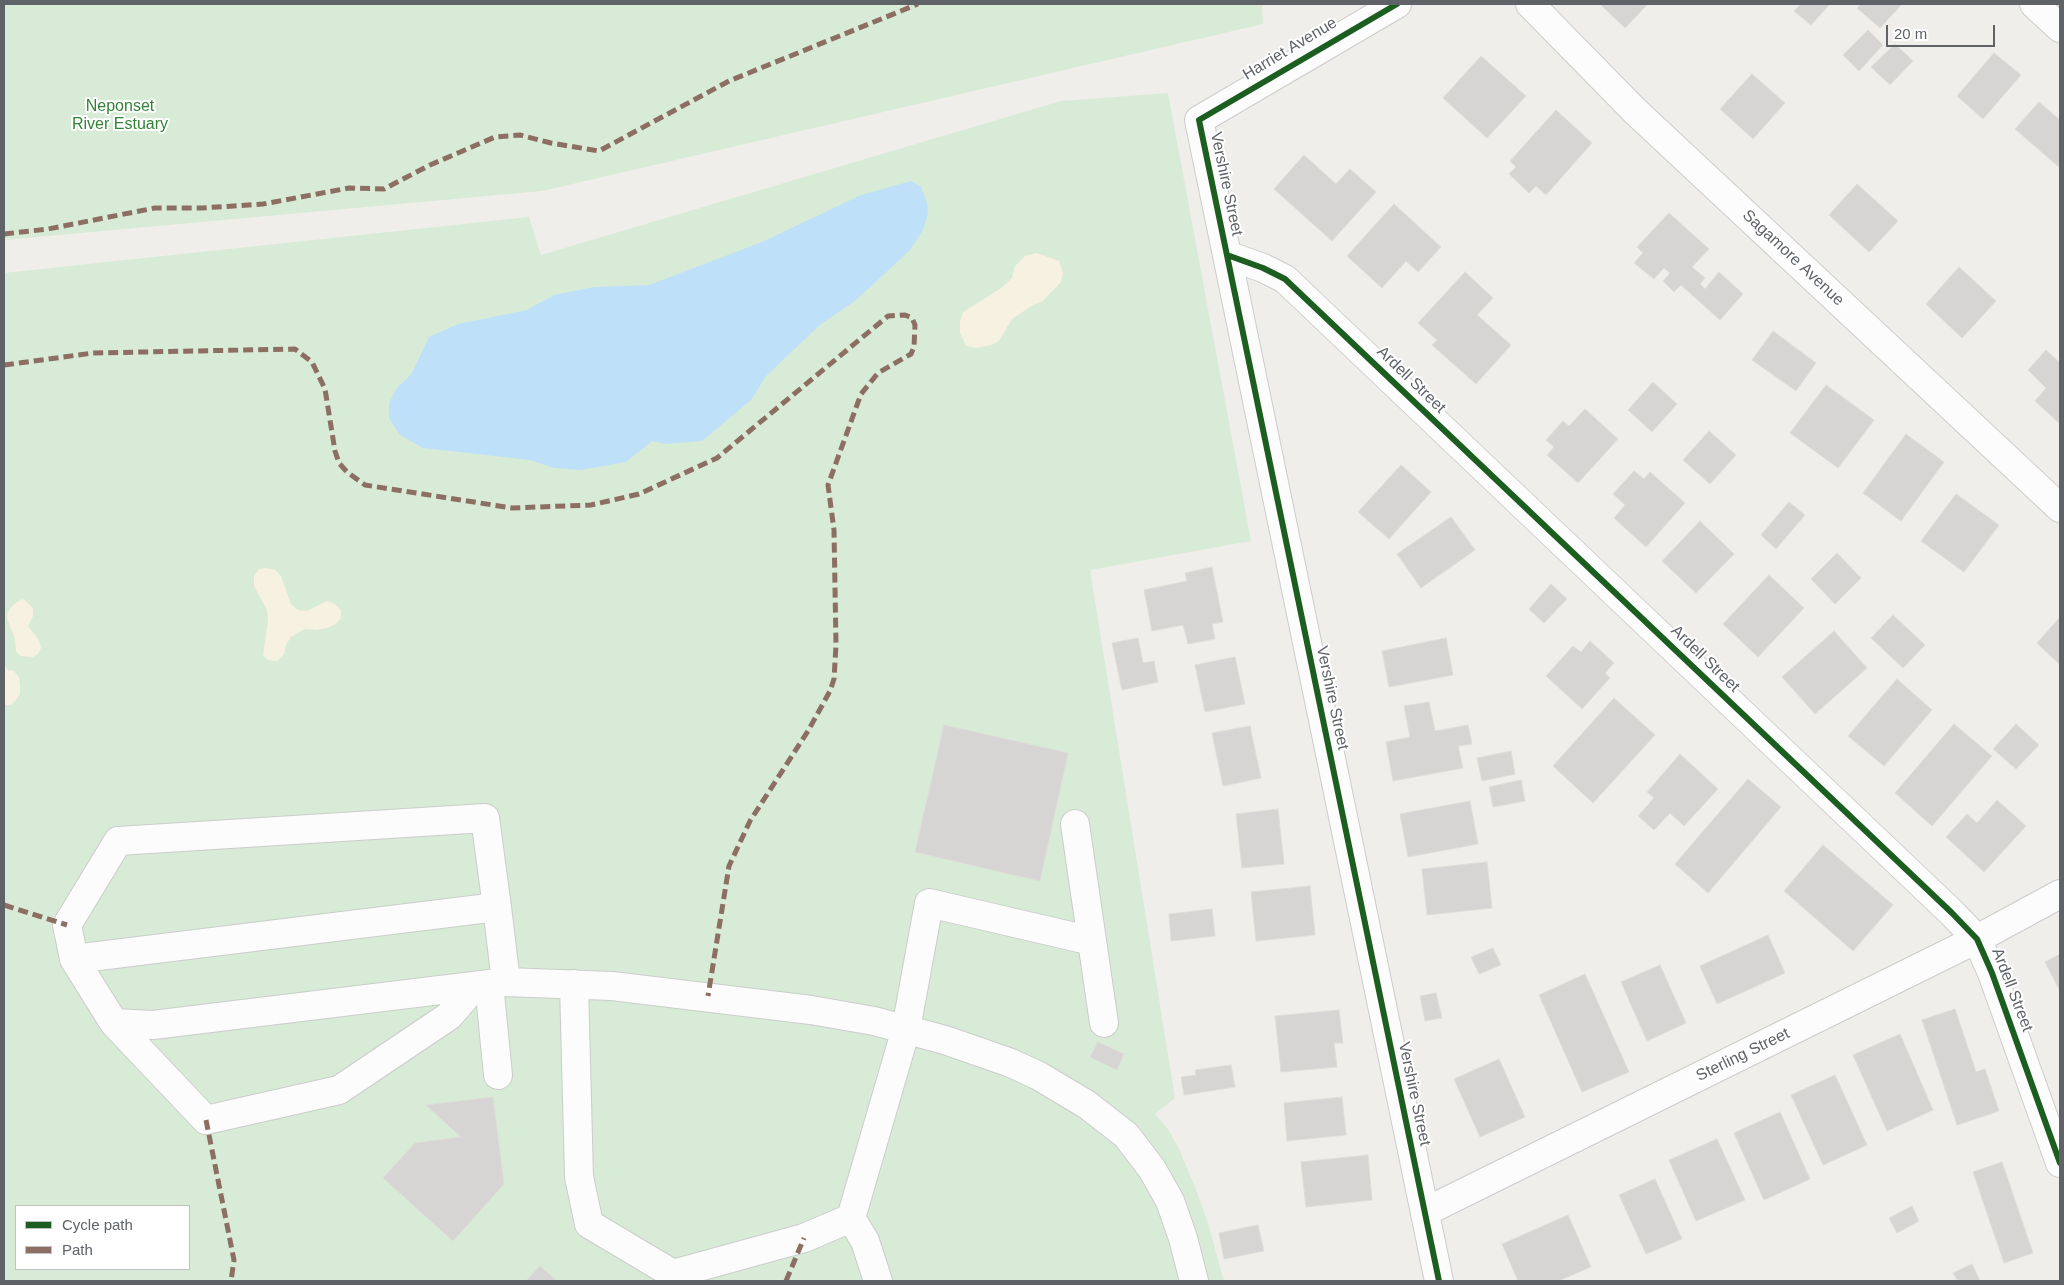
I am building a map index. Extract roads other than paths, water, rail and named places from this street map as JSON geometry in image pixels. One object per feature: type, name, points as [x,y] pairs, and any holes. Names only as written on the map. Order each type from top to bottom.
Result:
[{"type":"street","name":"Harriet Avenue","points":[[1199,120],[1397,4]]},
{"type":"street","name":"Sagamore Avenue","points":[[1530,4],[1635,111],[2060,508]]},
{"type":"street","points":[[2034,4],[2060,28]]},
{"type":"street","name":"Vershire Street","points":[[1199,120],[1439,1281]]},
{"type":"street","name":"Ardell Street","points":[[1227,255],[1262,268],[1284,279],[1952,913],[1977,939],[1992,973],[2060,1163]]},
{"type":"street","points":[[490,984],[449,1016],[339,1090],[206,1120],[114,1023],[74,959],[67,925],[118,841],[485,818],[497,907],[490,984],[498,1075]]},
{"type":"street","points":[[1075,824],[1104,1023]]},
{"type":"street","name":"Sterling Street","points":[[1425,1212],[1977,939],[2060,894]]},
{"type":"street","points":[[878,1281],[868,1248],[851,1218],[906,1030],[929,903],[1092,941]]},
{"type":"street","points":[[74,959],[497,907]]},
{"type":"street","points":[[114,1023],[153,1025],[490,984],[612,986],[811,1010],[874,1021],[981,1052],[1039,1076],[1086,1104],[1126,1135],[1152,1169],[1170,1201],[1180,1229],[1194,1281]]},
{"type":"street","points":[[574,984],[579,1177],[589,1224],[673,1274],[804,1238],[851,1218]]},
{"type":"water","points":[[911,181],[921,187],[927,203],[928,214],[923,230],[910,250],[855,301],[821,324],[766,376],[751,400],[702,441],[666,444],[652,441],[626,462],[581,470],[554,468],[530,460],[423,448],[400,435],[389,418],[389,403],[396,389],[412,373],[429,337],[458,324],[527,310],[554,295],[594,287],[649,285],[762,242],[861,195]]},
{"type":"park label","name":"Neponset River Estuary","points":[[120,116]]}]
